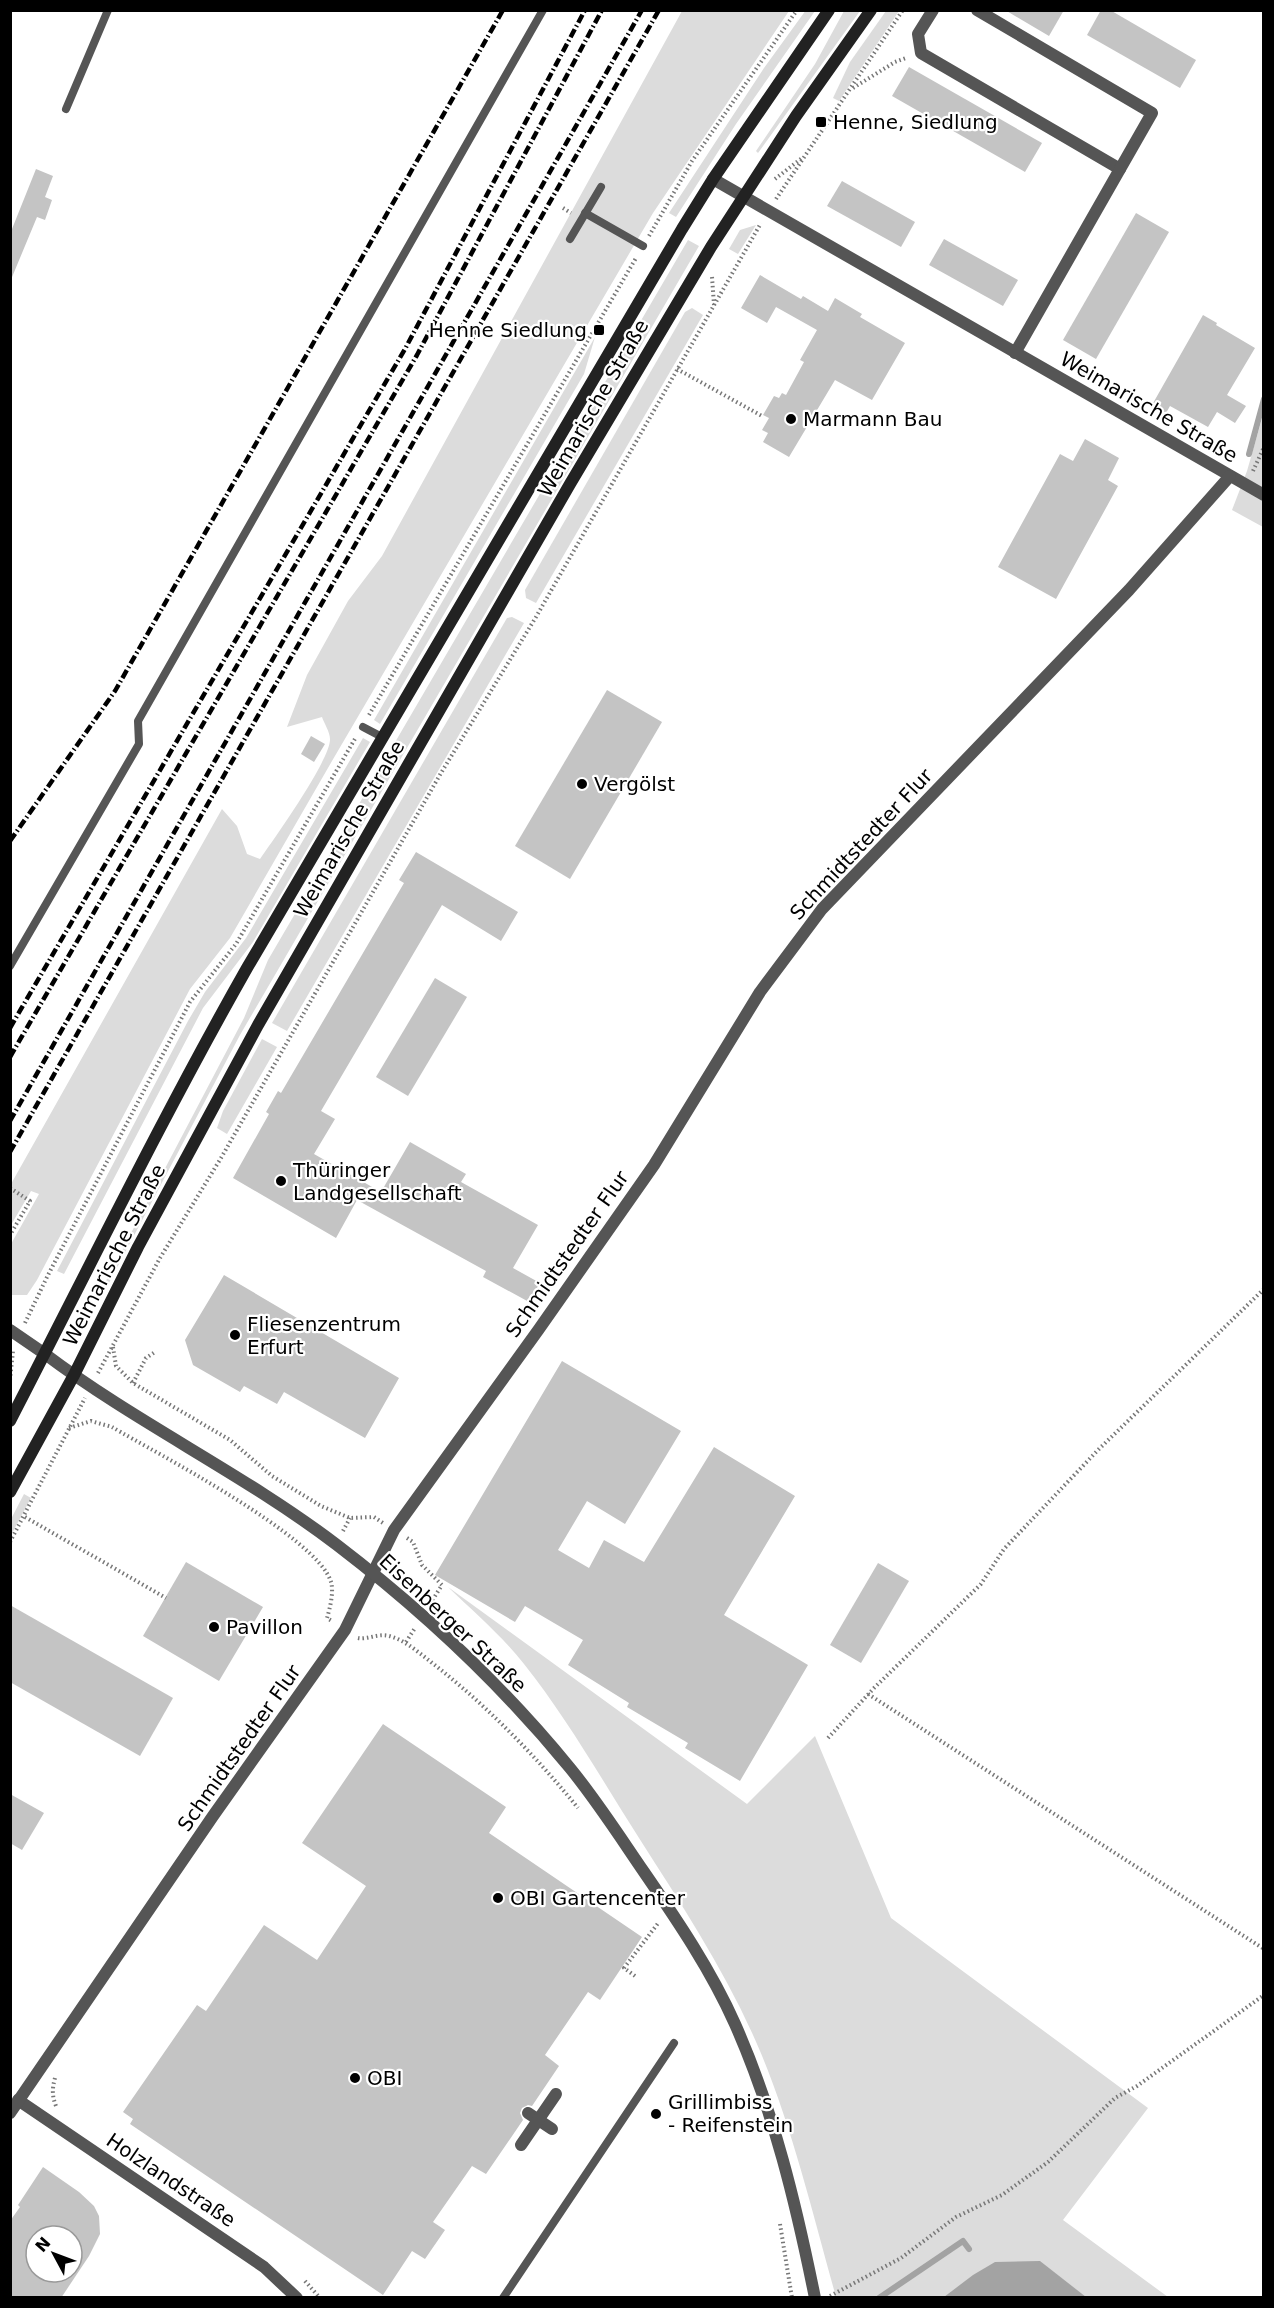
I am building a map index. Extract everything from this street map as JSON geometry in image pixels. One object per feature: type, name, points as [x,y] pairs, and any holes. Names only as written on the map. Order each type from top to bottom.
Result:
[{"type":"main road","name":"Weimarische Straße","points":[[10,1421],[219,1017],[629,317],[713,179],[829,10]]},
{"type":"main road","name":"Weimarische Straße","points":[[10,1492],[74,1376],[138,1247],[258,1025],[632,379],[743,197],[796,116],[871,10]]},
{"type":"street","points":[[933,10],[918,34],[921,53],[1120,169]]},
{"type":"street","points":[[977,10],[1152,113],[1015,353]]},
{"type":"street","name":"Weimarische Straße","points":[[713,179],[1263,495]]},
{"type":"street","name":"Schmidtstedter Flur","points":[[10,2113],[213,1816],[345,1630],[394,1530],[533,1338],[654,1165],[760,992],[822,909],[1129,590],[1230,476]]},
{"type":"street","name":"Eisenberger Straße","points":[[15,1333],[74,1376],[261,1492],[335,1544],[486,1674],[538,1730],[588,1791],[684,1930],[734,2022],[763,2092],[786,2166],[815,2298]]},
{"type":"street","points":[[521,2145],[533,2116],[556,2094]]},
{"type":"street","name":"Holzlandstraße","points":[[18,2100],[264,2267],[297,2298]]},
{"type":"street","points":[[533,2116],[552,2129]]},
{"type":"lane","points":[[66,109],[108,10]]},
{"type":"lane","points":[[10,966],[139,744],[138,721],[543,10]]},
{"type":"lane","points":[[570,238],[601,187]]},
{"type":"lane","points":[[585,213],[643,246]]},
{"type":"lane","points":[[363,726],[382,737]]},
{"type":"lane","points":[[503,2298],[674,2043]]},
{"type":"path","points":[[10,1380],[15,1333],[47,1277],[190,1002],[236,944],[692,161],[797,10]]},
{"type":"path","points":[[10,1542],[160,1258],[221,1158],[411,825],[536,617],[768,212],[903,10]]},
{"type":"path","points":[[850,90],[895,62],[921,53]]},
{"type":"path","points":[[677,369],[762,416]]},
{"type":"path","points":[[1247,486],[1263,447]]},
{"type":"path","points":[[10,1188],[30,1201],[10,1235]]},
{"type":"path","points":[[828,1738],[868,1694],[981,1584],[1004,1549],[1099,1449],[1263,1289]]},
{"type":"path","points":[[113,1346],[116,1366],[133,1383],[230,1440],[272,1476],[321,1506],[350,1518],[374,1517],[413,1542],[422,1565],[442,1585]]},
{"type":"path","points":[[133,1383],[146,1358],[155,1352]]},
{"type":"path","points":[[69,1428],[91,1422],[112,1427],[254,1511],[296,1540],[322,1565],[332,1583],[327,1618],[360,1640],[372,1635],[387,1635],[406,1642],[495,1718],[558,1784],[579,1810]]},
{"type":"path","points":[[24,1517],[166,1598]]},
{"type":"path","points":[[868,1694],[1263,1949]]},
{"type":"path","points":[[635,1976],[624,1968],[661,1919],[666,1928]]},
{"type":"path","points":[[827,2298],[901,2258],[956,2217],[1002,2195],[1048,2162],[1115,2098],[1137,2086],[1263,1995]]},
{"type":"path","points":[[56,2072],[52,2088],[53,2099],[59,2112]]},
{"type":"path","points":[[780,2220],[792,2298]]},
{"type":"path","points":[[301,2278],[310,2284],[320,2298]]},
{"type":"shaded area","points":[[806,10],[815,11],[736,124],[676,217],[669,213],[764,68]]},
{"type":"shaded area","points":[[682,11],[789,11],[653,213],[230,938],[190,989],[37,1280],[27,1295],[11,1295],[11,1244],[39,1194],[31,1191],[11,1225],[11,1184],[222,809],[237,826],[247,854],[260,859],[312,780],[328,749],[330,739],[322,717],[287,727],[307,675],[348,601],[382,556]]},
{"type":"shaded area","points":[[844,11],[860,11],[758,153],[756,151],[815,64]]},
{"type":"shaded area","points":[[886,11],[899,11],[839,101],[833,98],[850,62]]},
{"type":"shaded area","points":[[756,225],[738,254],[729,249],[740,230]]},
{"type":"shaded area","points":[[688,240],[699,246],[240,1035],[101,1298],[98,1296],[244,1018],[268,960]]},
{"type":"shaded area","points":[[692,308],[703,315],[536,603],[526,598],[525,590],[685,312]]},
{"type":"shaded area","points":[[595,337],[584,374],[380,724],[374,720]]},
{"type":"shaded area","points":[[1263,415],[1263,527],[1232,510],[1247,471]]},
{"type":"shaded area","points":[[512,617],[524,623],[287,1031],[272,1023],[507,618]]},
{"type":"shaded area","points":[[363,738],[370,742],[253,942],[203,1008],[64,1274],[57,1271],[188,1021],[205,992],[246,938]]},
{"type":"shaded area","points":[[262,1039],[277,1047],[227,1134],[217,1128],[223,1111]]},
{"type":"shaded area","points":[[24,1494],[31,1498],[11,1535],[11,1519]]},
{"type":"shaded area","points":[[448,1587],[747,1804],[815,1736],[891,1918],[1148,2108],[1063,2220],[1168,2297],[836,2297],[783,2111],[760,2051],[734,1995],[672,1890],[555,1706],[524,1664]]},
{"type":"shaded area","points":[[1040,2261],[1086,2297],[944,2297],[995,2262]]},
{"type":"building","points":[[1005,10],[1064,10],[1049,36]]},
{"type":"building","points":[[1101,10],[1110,10],[1196,60],[1180,88],[1087,35]]},
{"type":"building","points":[[909,67],[1042,143],[1025,172],[892,96]]},
{"type":"building","points":[[36,169],[53,176],[45,197],[52,200],[45,220],[37,217],[10,282],[10,234]]},
{"type":"building","points":[[842,181],[915,222],[901,247],[827,206]]},
{"type":"building","points":[[1136,213],[1169,232],[1096,359],[1063,340]]},
{"type":"building","points":[[944,239],[1018,280],[1003,306],[929,265]]},
{"type":"building","points":[[760,275],[801,299],[803,296],[828,311],[835,298],[862,314],[860,317],[905,343],[872,400],[835,380],[789,457],[763,442],[768,433],[762,430],[769,418],[763,415],[774,396],[779,398],[782,393],[786,395],[804,362],[800,360],[817,330],[776,307],[767,323],[741,308]]},
{"type":"building","points":[[1203,315],[1255,348],[1227,395],[1246,406],[1235,423],[1217,412],[1208,427],[1170,406],[1166,413],[1152,405]]},
{"type":"building","points":[[1085,439],[1119,458],[1108,480],[1118,486],[1056,599],[998,567],[1060,454],[1073,461]]},
{"type":"building","points":[[607,690],[662,722],[570,879],[515,846]]},
{"type":"building","points":[[311,736],[325,744],[314,762],[301,754]]},
{"type":"building","points":[[416,852],[518,912],[501,941],[442,905],[321,1111],[335,1119],[314,1154],[381,1192],[410,1142],[466,1174],[461,1182],[538,1225],[513,1268],[540,1283],[529,1302],[483,1277],[486,1271],[357,1200],[336,1238],[233,1178],[269,1114],[266,1112],[278,1091],[281,1093],[404,883],[399,880]]},
{"type":"building","points":[[435,978],[467,997],[408,1096],[376,1077]]},
{"type":"building","points":[[224,1275],[399,1378],[365,1438],[284,1392],[277,1404],[244,1386],[240,1392],[193,1365],[185,1340]]},
{"type":"building","points":[[562,1361],[681,1431],[625,1524],[587,1501],[558,1550],[589,1568],[604,1540],[644,1562],[714,1447],[795,1496],[724,1615],[808,1665],[740,1781],[685,1748],[688,1743],[627,1707],[629,1703],[568,1665],[583,1640],[525,1606],[515,1622],[435,1575]]},
{"type":"building","points":[[186,1562],[263,1607],[219,1681],[143,1636]]},
{"type":"building","points":[[878,1563],[909,1581],[861,1663],[830,1645]]},
{"type":"building","points":[[10,1605],[173,1698],[140,1756],[10,1682]]},
{"type":"building","points":[[383,1724],[506,1807],[489,1833],[642,1937],[600,2000],[588,1992],[545,2055],[559,2066],[532,2106],[522,2108],[520,2113],[523,2120],[486,2174],[472,2166],[433,2222],[445,2230],[425,2259],[412,2251],[383,2295],[130,2124],[133,2119],[123,2112],[197,2005],[206,2011],[264,1925],[317,1960],[366,1886],[302,1843]]},
{"type":"building","points":[[10,1794],[44,1813],[22,1850],[10,1843]]},
{"type":"building","points":[[43,2167],[79,2192],[94,2206],[99,2216],[100,2234],[84,2264],[84,2224],[24,2224],[24,2284],[70,2284],[61,2298],[10,2298],[10,2221],[20,2207],[18,2205]]},
{"type":"waterway","points":[[1249,454],[1264,399]]},
{"type":"waterway","points":[[879,2298],[963,2241],[969,2249]]},
{"type":"railway","points":[[10,841],[115,691],[503,10]]},
{"type":"railway","points":[[10,1028],[405,349],[585,10]]},
{"type":"railway","points":[[10,1057],[417,355],[602,10]]},
{"type":"railway","points":[[10,1121],[642,10]]},
{"type":"railway","points":[[10,1152],[659,10]]},
{"type":"place","name":"Henne, Siedlung","points":[[821,122]]},
{"type":"place","name":"Henne Siedlung","points":[[599,330]]},
{"type":"place","name":"Marmann Bau","points":[[791,419]]},
{"type":"place","name":"Vergölst","points":[[582,784]]},
{"type":"place","name":"Thüringer Landgesellschaft","points":[[281,1181]]},
{"type":"place","name":"Fliesenzentrum Erfurt","points":[[235,1335]]},
{"type":"place","name":"Pavillon","points":[[214,1627]]},
{"type":"place","name":"OBI Gartencenter","points":[[498,1898]]},
{"type":"place","name":"OBI","points":[[355,2078]]},
{"type":"place","name":"Grillimbiss - Reifenstein","points":[[656,2114]]}]
